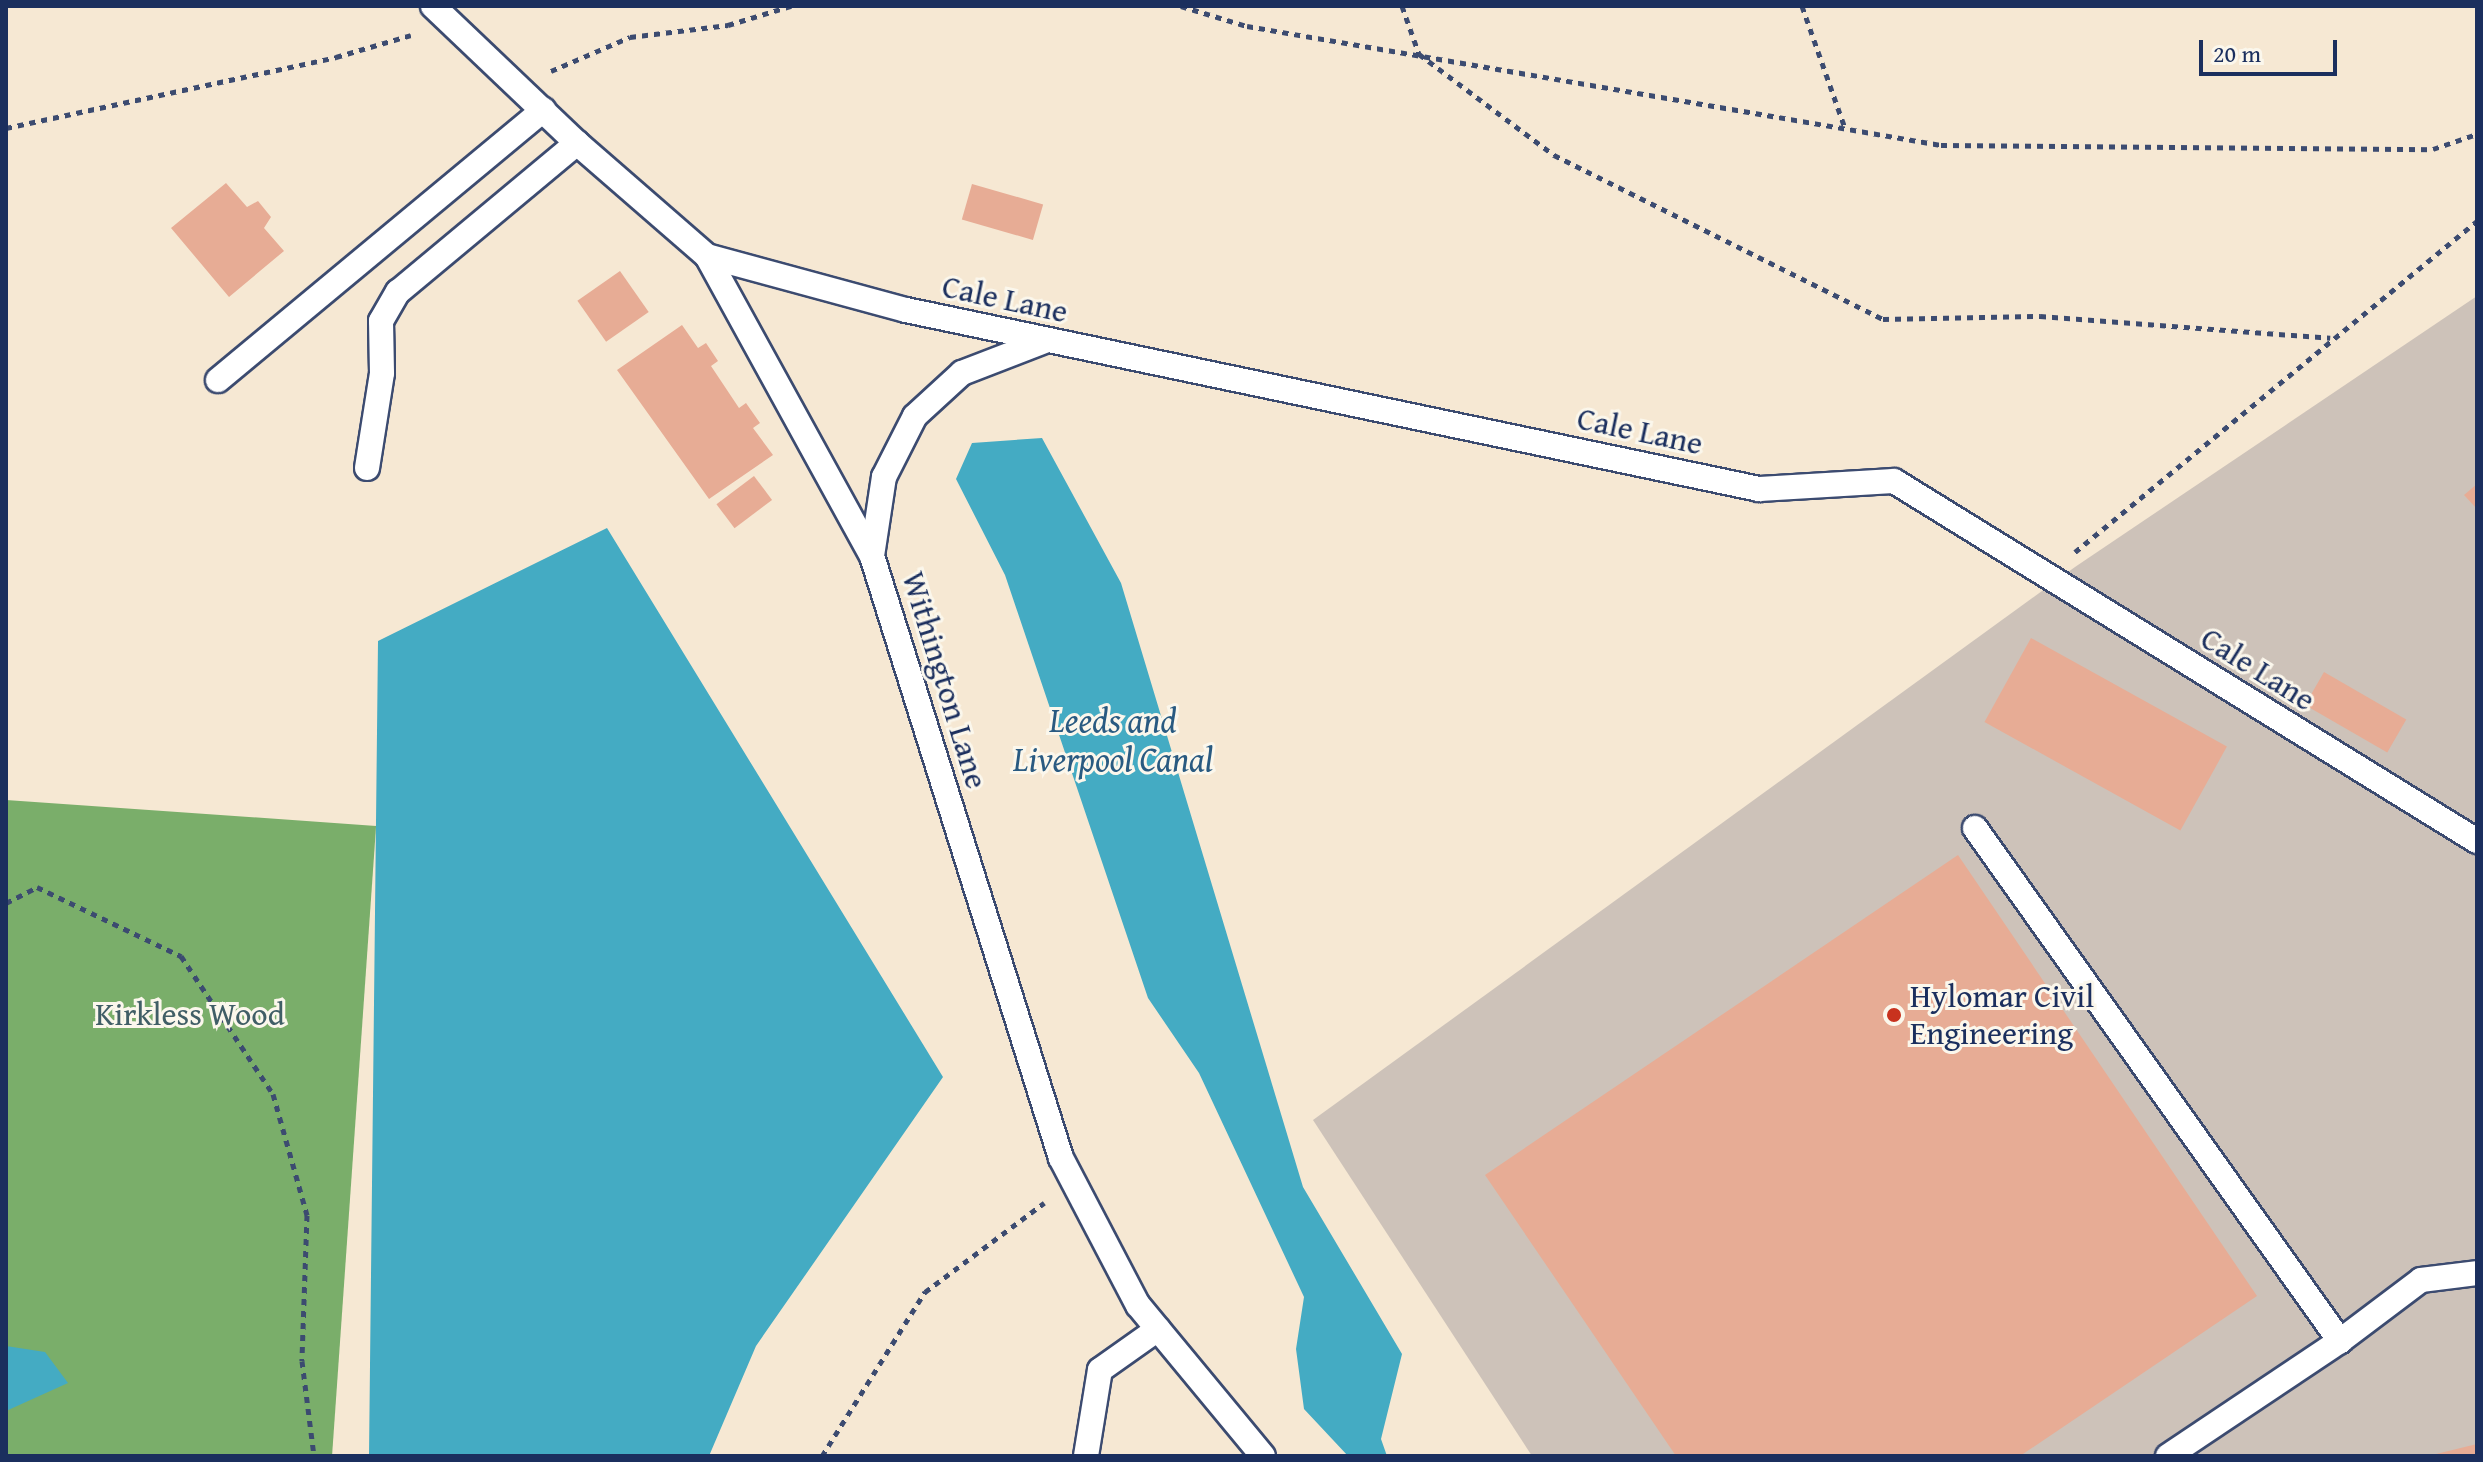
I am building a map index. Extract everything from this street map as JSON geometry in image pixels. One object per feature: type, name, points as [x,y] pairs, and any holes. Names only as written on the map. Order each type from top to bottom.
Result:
[{"type":"lane","name":"Withington Lane","points":[[433,6],[577,143],[707,256],[872,556],[1061,1158],[1138,1305],[1263,1456]]},
{"type":"lane","points":[[218,380],[543,110]]},
{"type":"lane","points":[[367,468],[382,373],[381,321],[398,292],[577,143]]},
{"type":"lane","name":"Cale Lane","points":[[707,256],[906,310],[1045,341],[1759,489],[1894,481],[2477,841]]},
{"type":"lane","points":[[872,556],[884,477],[915,416],[962,373],[1045,341]]},
{"type":"lane","points":[[1975,828],[2340,1341]]},
{"type":"lane","points":[[2168,1456],[2340,1341],[2421,1280],[2477,1273]]},
{"type":"lane","points":[[1086,1456],[1100,1370],[1158,1329]]},
{"type":"path","points":[[518,85],[630,37],[728,25],[791,6]]},
{"type":"path","points":[[1181,6],[1247,26],[1941,145],[2433,149],[2477,134]]},
{"type":"path","points":[[1402,6],[1419,54],[1554,155],[1883,319],[2040,316],[2330,338]]},
{"type":"path","points":[[1802,6],[1845,128]]},
{"type":"path","points":[[6,128],[336,57],[454,23]]},
{"type":"path","points":[[2047,576],[2330,338],[2477,221]]},
{"type":"path","points":[[6,903],[37,887],[181,956],[273,1094],[307,1215],[302,1361],[314,1456]]},
{"type":"path","points":[[822,1456],[925,1292],[1073,1180]]},
{"type":"shaded area","points":[[2477,296],[2477,1456],[1532,1456],[1313,1120],[2075,567]]},
{"type":"green space","name":"Kirkless Wood","points":[[6,800],[376,826],[332,1456],[6,1456]]},
{"type":"water","name":"Leeds and Liverpool Canal","points":[[1042,438],[1121,583],[1303,1187],[1402,1354],[1381,1439],[1387,1456],[1348,1456],[1304,1409],[1296,1349],[1304,1297],[1199,1073],[1148,998],[1005,575],[956,479],[972,443]]},
{"type":"water","points":[[607,528],[943,1077],[756,1346],[709,1456],[369,1456],[378,641]]},
{"type":"water","points":[[6,1346],[45,1352],[68,1383],[6,1411]]},
{"type":"building","points":[[226,183],[247,207],[258,201],[271,217],[264,228],[284,251],[229,297],[171,228]]},
{"type":"building","points":[[972,184],[1043,204],[1033,240],[962,220]]},
{"type":"building","points":[[620,271],[649,312],[606,342],[577,301]]},
{"type":"building","points":[[682,325],[698,348],[706,343],[718,361],[711,366],[739,408],[746,403],[760,423],[753,428],[773,455],[709,499],[617,370]]},
{"type":"building","points":[[754,476],[772,500],[735,528],[716,504]]},
{"type":"building","points":[[2477,484],[2477,509],[2464,495]]},
{"type":"building","points":[[2031,638],[2227,747],[2180,831],[1984,722]]},
{"type":"building","points":[[2324,672],[2406,720],[2387,752],[2305,705]]},
{"type":"building","name":"Hylomar Civil Engineering","points":[[1958,855],[2257,1296],[2020,1456],[1676,1456],[1485,1175]]},
{"type":"building","points":[[2477,1444],[2477,1456],[2432,1456],[2432,1455]]},
{"type":"place","name":"Hylomar Civil Engineering","points":[[1894,1015]]}]
